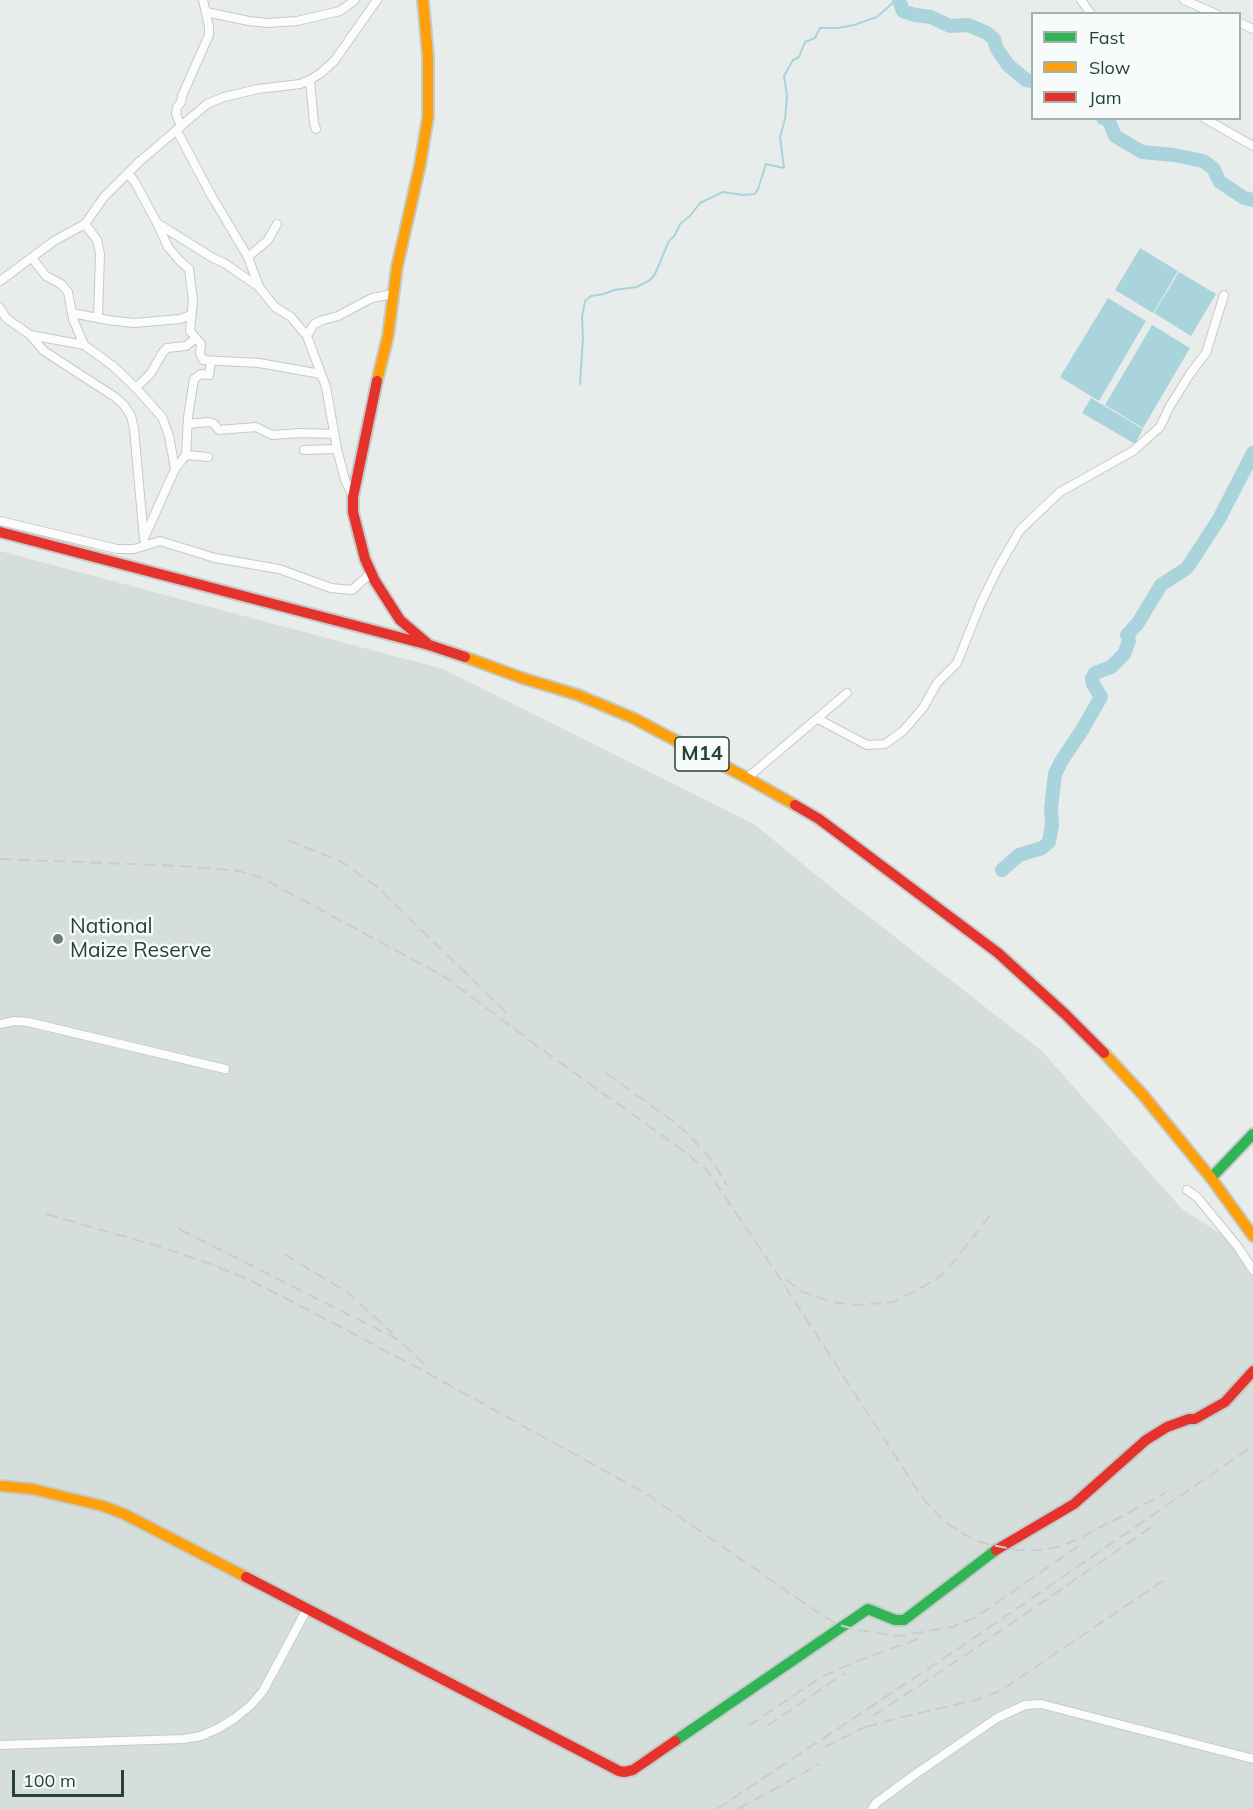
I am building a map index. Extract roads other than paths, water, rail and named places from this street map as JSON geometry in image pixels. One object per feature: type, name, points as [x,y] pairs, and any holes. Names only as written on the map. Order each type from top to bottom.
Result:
[{"type":"main road","points":[[423,0],[429,57],[428,117],[420,165],[397,267],[388,336],[373,396],[353,497],[353,512],[371,573],[400,620],[429,645]]},
{"type":"main road","name":"M14","points":[[0,532],[429,645],[487,664],[522,678],[578,695],[633,718],[747,778],[819,819],[998,953],[1104,1053],[1177,1136],[1253,1236]]},
{"type":"main road","points":[[1211,1178],[1253,1134]]},
{"type":"main road","points":[[0,1486],[57,1494],[124,1514],[619,1772],[628,1772],[868,1609],[895,1620],[904,1620],[911,1616],[995,1550],[1074,1504],[1146,1440],[1167,1427],[1195,1419],[1226,1402],[1253,1371]]},
{"type":"street","points":[[203,0],[209,35],[176,114],[179,128],[211,195],[248,257],[259,287]]},
{"type":"street","points":[[206,12],[268,23],[297,21],[340,11],[355,0]]},
{"type":"street","points":[[0,281],[54,241],[85,224],[104,197],[126,175],[207,104],[224,97],[258,89],[300,84],[310,80],[335,60],[377,0]]},
{"type":"street","points":[[1184,0],[1211,12]]},
{"type":"street","points":[[310,80],[316,129]]},
{"type":"street","points":[[1208,120],[1253,146]]},
{"type":"street","points":[[126,175],[132,178],[168,247],[189,269],[193,300],[190,331],[201,344],[200,353],[203,360],[259,363],[321,374]]},
{"type":"street","points":[[157,223],[259,287],[275,307],[291,317],[307,336],[326,387],[337,449],[345,480],[353,497]]},
{"type":"street","points":[[85,224],[97,240],[100,254],[98,318]]},
{"type":"street","points":[[248,257],[268,240],[277,224]]},
{"type":"street","points":[[32,258],[46,276],[68,292],[73,319],[84,345]]},
{"type":"street","points":[[307,336],[314,324],[338,316],[372,298],[393,294]]},
{"type":"street","points":[[818,719],[867,745],[885,744],[903,731],[923,708],[937,683],[957,663],[981,603],[1020,530],[1060,492],[1133,451],[1160,427],[1170,406],[1206,353],[1224,295]]},
{"type":"street","points":[[0,308],[6,318],[30,335],[44,351],[115,397],[131,416],[144,539]]},
{"type":"street","points":[[72,313],[134,323],[180,319],[191,315]]},
{"type":"street","points":[[30,335],[84,345],[113,366],[162,417],[169,436],[175,469]]},
{"type":"street","points":[[136,388],[151,373],[167,348],[186,346],[196,338]]},
{"type":"street","points":[[119,563],[144,539],[175,469],[186,454],[194,379],[201,374],[209,375],[211,361]]},
{"type":"street","points":[[188,424],[208,422],[214,424],[219,430],[256,427],[272,435],[334,434]]},
{"type":"street","points":[[304,450],[337,449]]},
{"type":"street","points":[[186,454],[208,457]]},
{"type":"street","points":[[0,520],[117,549],[134,549],[160,541],[215,558],[279,569],[331,588],[352,590],[371,573]]},
{"type":"street","points":[[747,778],[848,693]]},
{"type":"street","points":[[0,1024],[14,1021],[28,1022],[225,1069]]},
{"type":"street","points":[[1187,1190],[1197,1197],[1238,1247],[1253,1270]]},
{"type":"street","points":[[0,1745],[183,1739],[201,1736],[235,1718],[263,1691],[307,1609]]},
{"type":"street","points":[[872,1809],[876,1803],[914,1775],[997,1718],[1025,1705],[1041,1704],[1253,1758]]},
{"type":"water","points":[[1140,248],[1178,271],[1153,313],[1115,290]]},
{"type":"water","points":[[1179,272],[1216,294],[1191,336],[1154,313]]},
{"type":"water","points":[[1108,298],[1146,321],[1099,401],[1060,377]]},
{"type":"water","points":[[1152,325],[1190,348],[1143,428],[1105,405]]},
{"type":"water","points":[[1091,398],[1143,429],[1135,444],[1082,413]]},
{"type":"waterway","points":[[580,384],[582,317],[585,301],[591,296],[637,287],[650,280],[680,224],[700,203],[723,192],[755,194],[766,164],[784,168],[780,137],[785,119],[787,96],[784,76],[793,60],[799,57],[805,42],[815,38],[820,28],[854,25],[877,17],[896,0]]},
{"type":"waterway","points":[[899,0],[903,11],[931,17],[950,26],[968,25],[987,33],[994,39],[997,49],[1008,65],[1026,80],[1031,81]]},
{"type":"waterway","points":[[1107,120],[1115,136],[1142,152],[1203,161],[1213,168],[1220,182],[1244,198],[1253,200]]},
{"type":"waterway","points":[[1002,870],[1019,855],[1042,848],[1049,842],[1055,774],[1101,697],[1092,678],[1095,673],[1111,667],[1124,654],[1129,641],[1127,635],[1138,623],[1161,585],[1187,568],[1219,519],[1253,453]]},
{"type":"railway","points":[[288,840],[342,862],[376,886],[512,1018]]},
{"type":"railway","points":[[0,859],[182,866],[238,871],[262,878],[445,977],[707,1170],[924,1500],[944,1521],[979,1542],[1016,1550],[1038,1550],[1057,1547],[1076,1540],[1120,1517]]},
{"type":"railway","points":[[606,1073],[689,1135],[714,1163],[727,1186]]},
{"type":"railway","points":[[786,1279],[800,1291],[831,1302],[856,1305],[893,1302],[939,1277],[994,1210]]},
{"type":"railway","points":[[46,1214],[205,1262],[248,1279],[295,1303],[645,1493],[839,1625],[898,1636],[952,1627],[976,1617],[1083,1543]]},
{"type":"railway","points":[[179,1229],[399,1340],[428,1368]]},
{"type":"railway","points":[[284,1254],[347,1292],[393,1334]]},
{"type":"railway","points":[[717,1809],[965,1644],[1253,1446]]},
{"type":"railway","points":[[1112,1522],[1165,1493]]},
{"type":"railway","points":[[873,1716],[1153,1526]]},
{"type":"railway","points":[[866,1727],[972,1701],[1000,1691],[1167,1578]]},
{"type":"railway","points":[[748,1726],[820,1678],[852,1663],[918,1639]]},
{"type":"railway","points":[[767,1726],[845,1673]]},
{"type":"railway","points":[[825,1747],[873,1723]]},
{"type":"railway","points":[[738,1809],[820,1764]]},
{"type":"place","name":"National Maize Reserve","points":[[58,939]]}]
